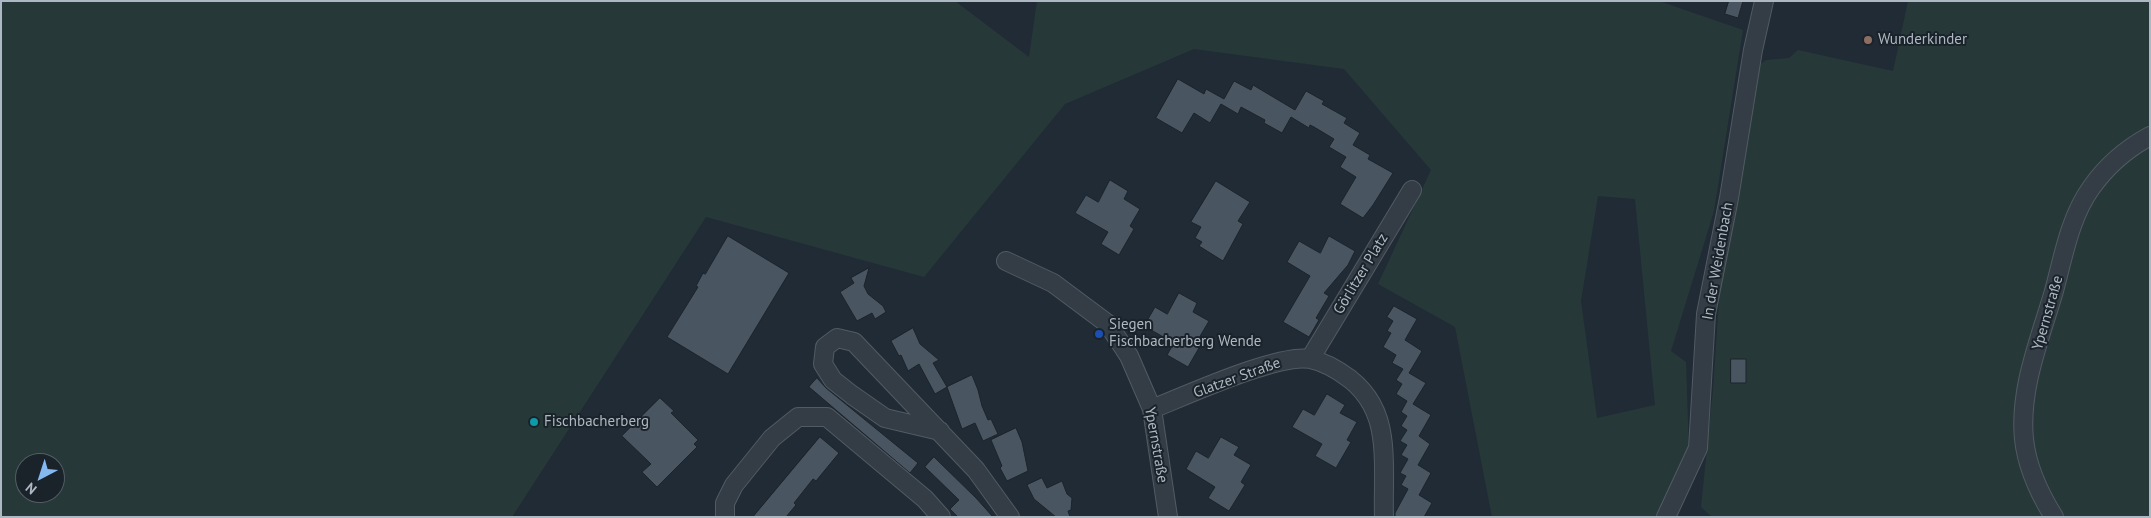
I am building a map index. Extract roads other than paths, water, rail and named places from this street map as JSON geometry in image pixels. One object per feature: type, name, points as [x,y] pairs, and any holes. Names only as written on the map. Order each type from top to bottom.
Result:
[{"type":"street","name":"In der Weidenbach","points":[[1666,517],[1698,448],[1706,314],[1729,198],[1753,50],[1764,1]]},
{"type":"street","name":"Ypernstraße","points":[[2054,517],[2043,500],[2030,470],[2024,440],[2024,412],[2028,384],[2076,218],[2090,190],[2107,167],[2130,147],[2150,136]]},
{"type":"street","name":"Görlitzer Platz","points":[[1310,359],[1412,190]]},
{"type":"street","name":"Ypernstraße","points":[[1006,261],[1053,283],[1108,324],[1129,356],[1152,409],[1168,517]]},
{"type":"street","points":[[940,431],[885,418],[852,395],[833,380],[823,364],[825,347],[837,338],[854,342],[940,431],[976,470],[1010,517]]},
{"type":"street","name":"Glatzer Straße","points":[[1152,409],[1250,371],[1292,358],[1310,359],[1335,367],[1360,387],[1375,409],[1382,438],[1384,517]]},
{"type":"street","points":[[725,517],[725,503],[734,485],[772,438],[798,417],[827,417],[925,499],[941,517]]},
{"type":"place","name":"Wunderkinder","points":[[1868,40]]},
{"type":"place","name":"Siegen Fischbacherberg Wende","points":[[1099,334]]},
{"type":"place","name":"Fischbacherberg","points":[[534,422]]}]
